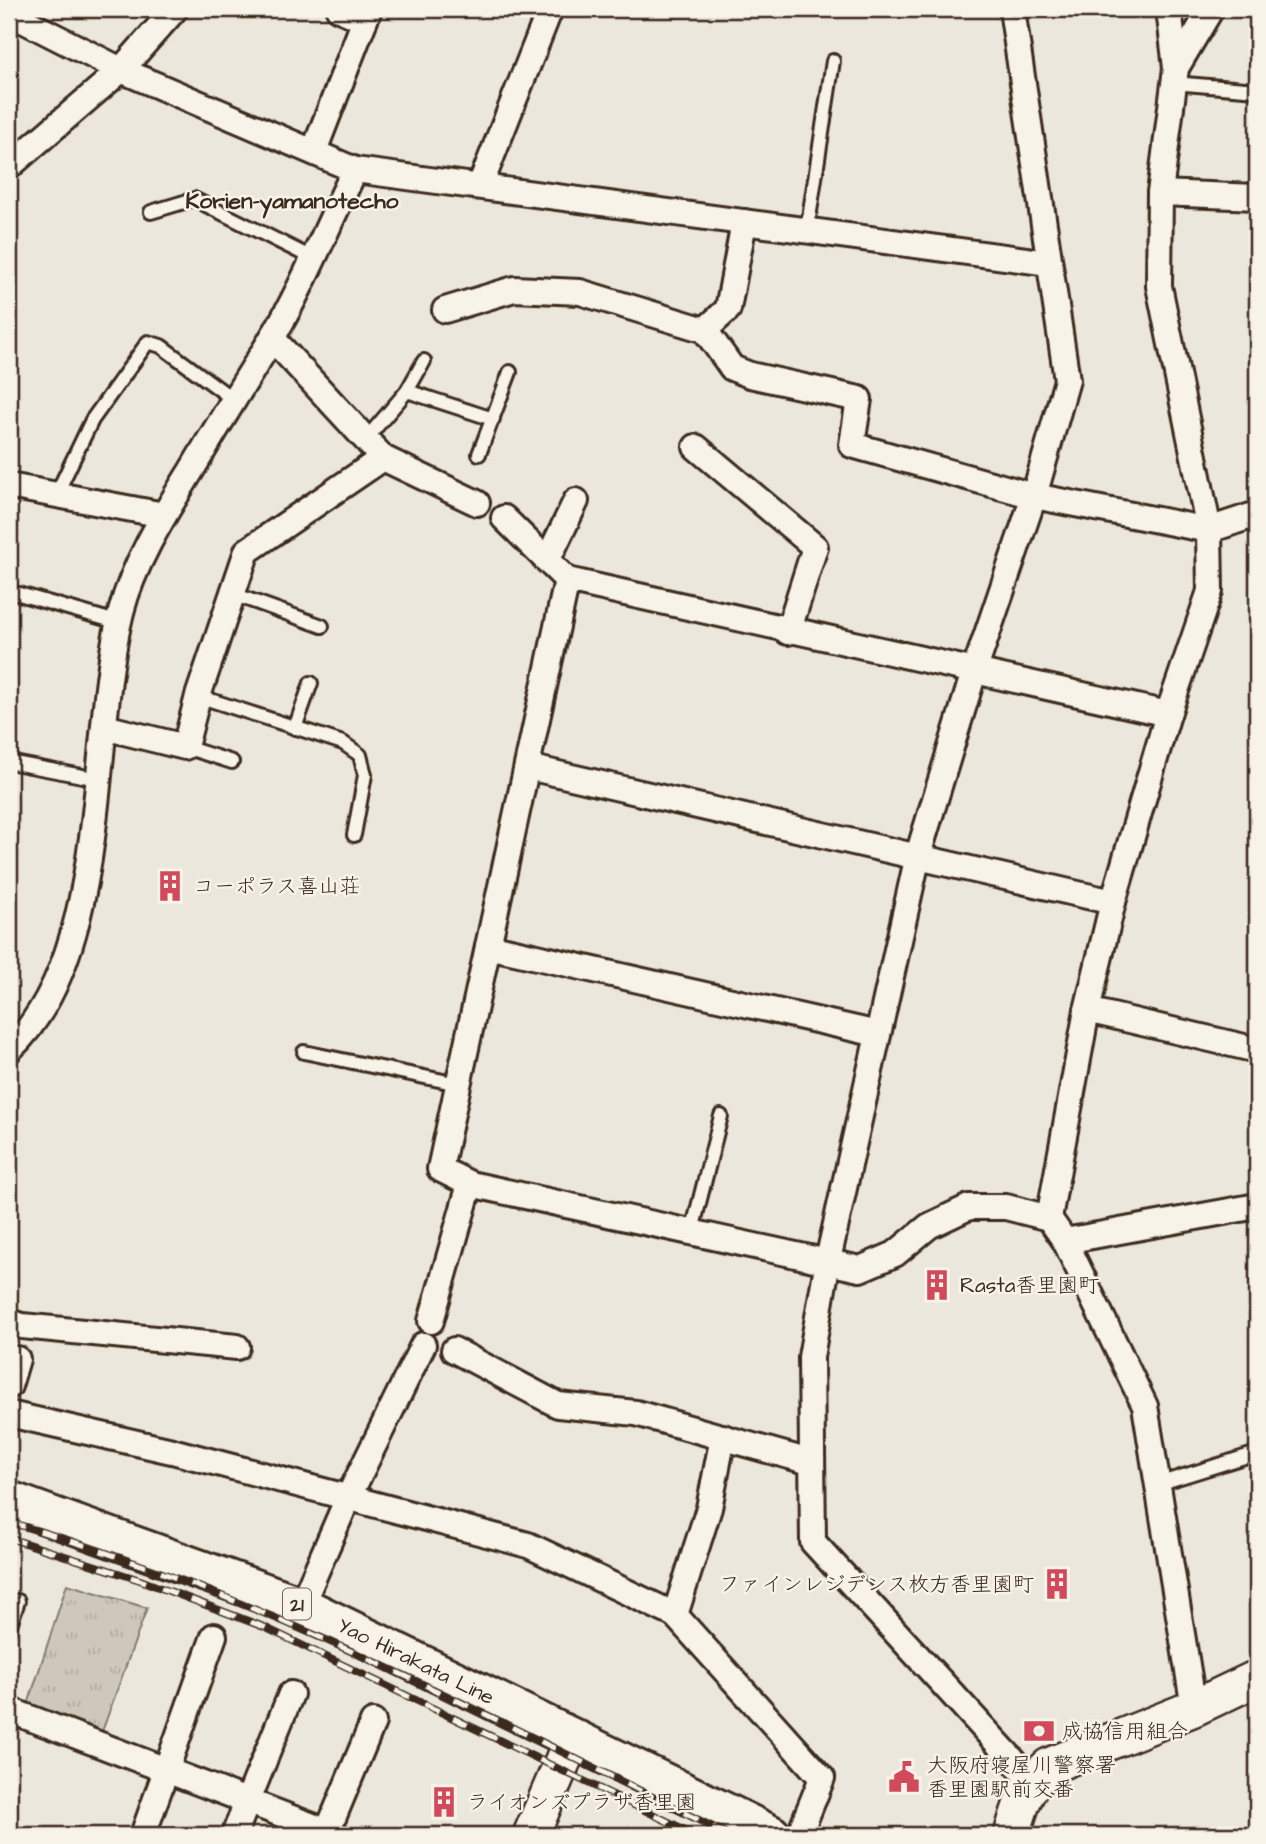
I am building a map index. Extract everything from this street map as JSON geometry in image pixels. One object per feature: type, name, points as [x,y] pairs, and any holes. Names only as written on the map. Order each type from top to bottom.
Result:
[{"type":"main road","name":"Yao Hirakata Line","points":[[9,1501],[301,1606],[771,1835]]},
{"type":"main road","points":[[1012,1835],[1023,1796],[1032,1781],[1049,1766],[1194,1708],[1257,1678]]},
{"type":"main road","points":[[531,1835],[573,1737]]},
{"type":"street","points":[[9,161],[12,164],[121,69],[175,9]]},
{"type":"street","points":[[314,151],[367,14],[339,9]]},
{"type":"street","points":[[480,187],[550,9]]},
{"type":"street","points":[[1012,9],[1067,380],[1034,496],[974,673],[918,855],[828,1260],[811,1357],[810,1462],[813,1542],[1032,1781]]},
{"type":"street","points":[[1049,1218],[1087,1010],[1113,902],[1168,714],[1210,591],[1209,530],[1159,286],[1160,193],[1175,76],[1169,9]]},
{"type":"street","points":[[1175,76],[1211,9]]},
{"type":"street","points":[[9,13],[41,18],[121,69],[355,170],[1049,263]]},
{"type":"street","points":[[9,1050],[43,1006],[66,953],[86,873],[120,623],[141,563],[164,515],[272,338],[355,170]]},
{"type":"street","points":[[1160,193],[1257,197]]},
{"type":"street","points":[[705,330],[728,309],[744,222]]},
{"type":"street","points":[[444,310],[514,289],[580,292],[705,330],[732,368],[859,399],[852,445],[1034,496],[1209,530],[1257,513]]},
{"type":"street","points":[[272,338],[383,458],[477,503]]},
{"type":"street","points":[[696,447],[816,548],[788,632]]},
{"type":"street","points":[[104,726],[185,747],[198,696],[247,551],[383,458]]},
{"type":"street","points":[[9,486],[164,515]]},
{"type":"street","points":[[548,559],[576,501]]},
{"type":"street","points":[[503,518],[567,580],[788,632],[1168,714]]},
{"type":"street","points":[[567,580],[440,1169],[470,1184],[860,1269],[895,1254],[929,1226],[969,1208],[1006,1207],[1049,1218],[1065,1241],[1145,1406],[1194,1708]]},
{"type":"street","points":[[528,767],[1113,902]]},
{"type":"street","points":[[488,946],[878,1034]]},
{"type":"street","points":[[1087,1010],[1257,1050]]},
{"type":"street","points":[[431,1321],[470,1184]]},
{"type":"street","points":[[1065,1241],[1257,1206]]},
{"type":"street","points":[[9,1322],[237,1347]]},
{"type":"street","points":[[301,1606],[348,1498],[423,1345]]},
{"type":"street","points":[[454,1350],[558,1405],[635,1413],[810,1462]]},
{"type":"street","points":[[9,1386],[17,1359]]},
{"type":"street","points":[[9,1414],[172,1451],[528,1545],[675,1615],[822,1779],[799,1835]]},
{"type":"street","points":[[675,1615],[709,1508],[723,1437]]},
{"type":"street","points":[[143,1835],[214,1636]]},
{"type":"street","points":[[234,1835],[291,1694]]},
{"type":"street","points":[[9,1710],[248,1800],[329,1834],[373,1722]]},
{"type":"lane","points":[[807,231],[833,61]]},
{"type":"lane","points":[[1175,76],[1257,90]]},
{"type":"lane","points":[[151,212],[194,199],[312,258]]},
{"type":"lane","points":[[56,495],[92,420],[148,342],[160,346],[234,400]]},
{"type":"lane","points":[[366,439],[407,391],[424,361]]},
{"type":"lane","points":[[480,454],[510,372]]},
{"type":"lane","points":[[407,391],[493,419]]},
{"type":"lane","points":[[19,594],[120,623]]},
{"type":"lane","points":[[233,594],[322,626]]},
{"type":"lane","points":[[295,728],[311,683]]},
{"type":"lane","points":[[198,696],[343,743],[360,755],[365,775],[354,835]]},
{"type":"lane","points":[[185,747],[232,762]]},
{"type":"lane","points":[[9,762],[98,779]]},
{"type":"lane","points":[[304,1052],[458,1084]]},
{"type":"lane","points":[[692,1231],[721,1116]]},
{"type":"lane","points":[[1158,1484],[1257,1453]]},
{"type":"lane","points":[[9,1628],[19,1601]]},
{"type":"green space","points":[[67,1584],[147,1608],[100,1737],[26,1711]]},
{"type":"railway","points":[[9,1522],[195,1585],[376,1662],[729,1835]]},
{"type":"railway","points":[[9,1538],[140,1580],[264,1627],[696,1835]]},
{"type":"place","name":"コーポラス喜山荘","points":[[170,886]]},
{"type":"place","name":"Rasta香里園町","points":[[937,1285]]},
{"type":"place","name":"ファインレジデンス枚方香里園町","points":[[1057,1584]]},
{"type":"place","name":"成協信用組合","points":[[1039,1731]]},
{"type":"place","name":"大阪府寝屋川警察署 香里園駅前交番","points":[[904,1777]]},
{"type":"place","name":"ライオンズプラザ香里園","points":[[444,1802]]},
{"type":"district","name":"Korien-yamanotecho","points":[[292,200]]}]
